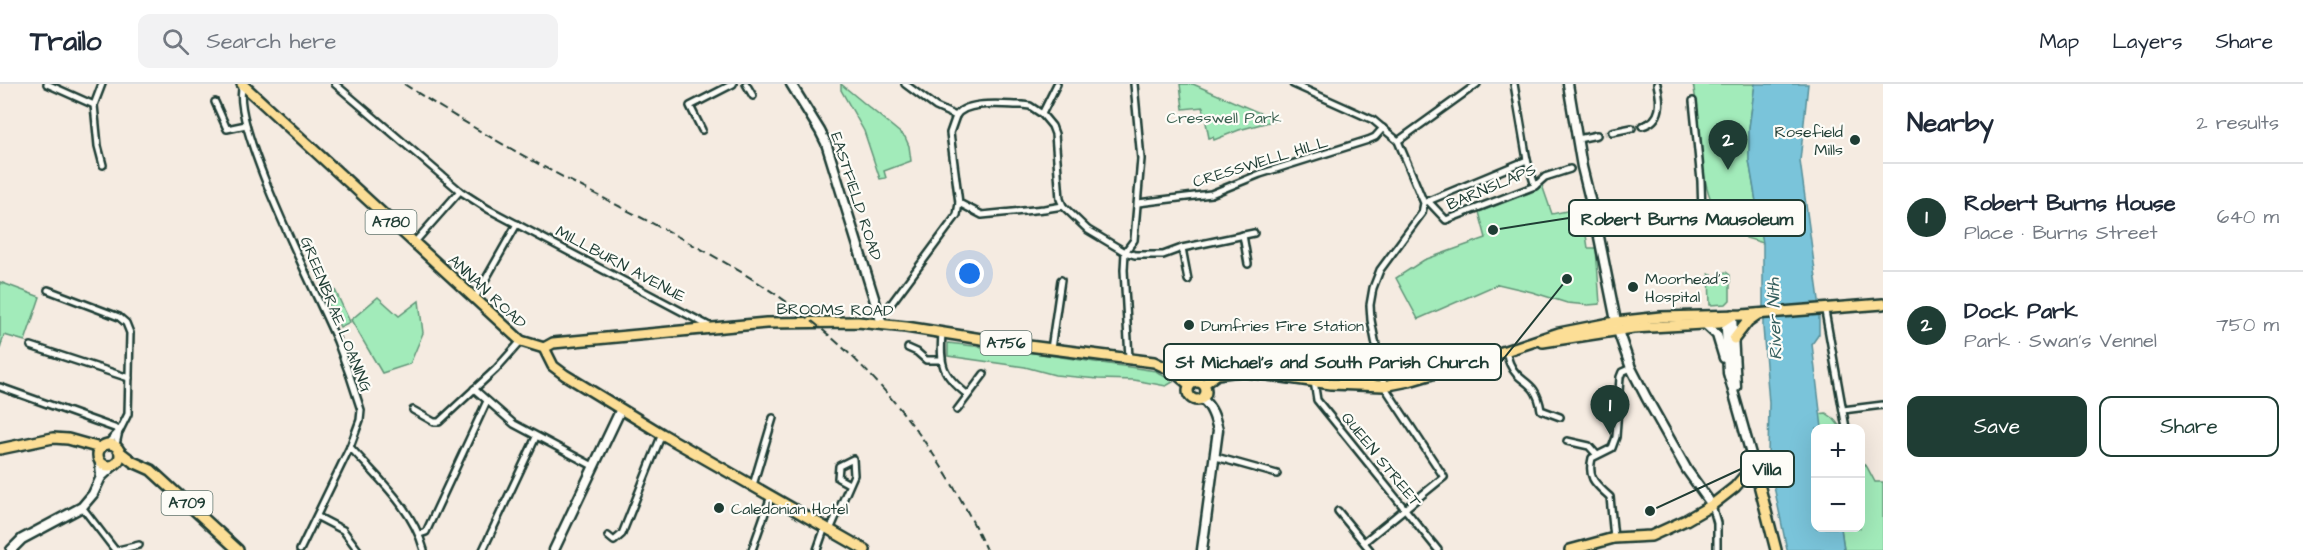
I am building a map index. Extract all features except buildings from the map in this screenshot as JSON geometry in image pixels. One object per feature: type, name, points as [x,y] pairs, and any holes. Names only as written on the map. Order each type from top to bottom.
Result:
[{"type":"main road","name":"ANNAN ROAD","points":[[243,85],[521,341],[544,348]]},
{"type":"main road","points":[[1204,384],[1217,374],[1229,371],[1343,385],[1384,386],[1409,381],[1559,333],[1616,326],[1662,316],[1760,314],[1883,304]]},
{"type":"main road","points":[[1734,339],[1748,321],[1760,314]]},
{"type":"main road","points":[[1616,326],[1720,323],[1732,315]]},
{"type":"main road","name":"BROOMS ROAD","points":[[544,348],[553,344],[766,323],[858,322],[881,319],[942,332],[1161,364],[1180,375],[1190,385]]},
{"type":"main road","points":[[544,348],[553,366],[621,409],[865,550]]},
{"type":"main road","points":[[1190,385],[1197,381],[1204,384]]},
{"type":"main road","points":[[1202,399],[1206,392],[1204,384]]},
{"type":"main road","name":"A756","points":[[1190,385],[1188,390],[1190,397],[1196,400],[1202,399]]},
{"type":"main road","name":"A709","points":[[0,449],[52,438],[68,439],[107,451],[152,470],[238,550]]},
{"type":"main road","points":[[107,451],[120,459],[115,465]]},
{"type":"main road","name":"A709","points":[[107,451],[106,466],[133,462]]},
{"type":"main road","points":[[1754,465],[1776,550]]},
{"type":"main road","points":[[1570,550],[1614,538],[1651,536],[1712,505],[1735,487],[1754,465]]},
{"type":"main road","points":[[1735,487],[1758,484]]},
{"type":"street","points":[[47,84],[94,105]]},
{"type":"street","points":[[102,84],[94,105],[98,146],[103,165]]},
{"type":"street","name":"MILLBURN AVENUE","points":[[335,84],[460,191],[488,209],[704,321],[712,328]]},
{"type":"street","points":[[702,130],[690,106],[733,84]]},
{"type":"street","points":[[746,84],[753,96]]},
{"type":"street","name":"EASTFIELD ROAD","points":[[791,84],[825,143],[881,319]]},
{"type":"street","points":[[905,84],[936,107],[956,116]]},
{"type":"street","points":[[1042,114],[1057,84]]},
{"type":"street","points":[[1129,358],[1125,252],[1134,240],[1142,159],[1134,84]]},
{"type":"street","points":[[1293,84],[1373,120],[1398,141],[1426,202],[1422,213],[1380,270],[1370,305],[1384,386],[1444,477],[1364,542]]},
{"type":"street","points":[[1398,141],[1477,84]]},
{"type":"street","points":[[1514,84],[1527,160],[1535,186]]},
{"type":"street","points":[[1568,84],[1582,167],[1598,232],[1616,326],[1631,368],[1687,470],[1712,505],[1717,523],[1717,550]]},
{"type":"street","points":[[1642,126],[1656,119],[1660,108],[1657,84]]},
{"type":"street","name":"GREENBRAE LOANING","points":[[243,85],[241,106],[258,164],[337,341],[361,410],[360,420],[350,447],[300,550]]},
{"type":"street","points":[[1693,101],[1701,213]]},
{"type":"street","points":[[216,102],[227,129],[246,125]]},
{"type":"street","points":[[881,319],[957,215],[959,203],[950,133],[956,116],[970,106],[1030,106],[1042,114],[1052,126],[1055,134],[1062,206],[1088,230],[1125,252],[1144,257],[1163,255],[1182,248],[1254,233]]},
{"type":"street","name":"CRESSWELL HILL","points":[[1138,202],[1211,194],[1260,174],[1368,140],[1375,137],[1383,128]]},
{"type":"street","points":[[1612,132],[1632,129]]},
{"type":"street","points":[[1578,139],[1597,135]]},
{"type":"street","points":[[1426,202],[1527,160]]},
{"type":"street","name":"BARNSLAPS","points":[[1426,202],[1446,220],[1535,186],[1545,177],[1570,169]]},
{"type":"street","points":[[414,243],[460,191]]},
{"type":"street","points":[[959,203],[982,215],[1044,210],[1062,206]]},
{"type":"street","points":[[474,298],[517,224]]},
{"type":"street","points":[[1243,235],[1248,264]]},
{"type":"street","points":[[1182,248],[1188,280]]},
{"type":"street","points":[[1051,349],[1061,279]]},
{"type":"street","points":[[10,550],[22,539],[82,507],[93,494],[101,477],[107,451],[128,414],[130,333],[126,323],[106,311],[48,290]]},
{"type":"street","points":[[1826,311],[1845,424]]},
{"type":"street","points":[[1732,315],[1737,400]]},
{"type":"street","points":[[1728,373],[1726,329],[1732,315]]},
{"type":"street","points":[[1705,324],[1717,335],[1754,465]]},
{"type":"street","points":[[942,332],[943,369],[951,381],[968,395]]},
{"type":"street","points":[[414,410],[434,422],[439,422],[521,341]]},
{"type":"street","points":[[31,346],[129,378]]},
{"type":"street","points":[[908,348],[918,352],[926,360],[941,360]]},
{"type":"street","points":[[1506,350],[1510,365],[1539,396],[1541,410],[1560,417]]},
{"type":"street","points":[[1614,538],[1610,497],[1590,475],[1593,459],[1611,448],[1616,437],[1620,377],[1622,372],[1631,368]]},
{"type":"street","points":[[957,410],[984,374]]},
{"type":"street","name":"QUEEN STREET","points":[[1314,381],[1317,400],[1438,550]]},
{"type":"street","points":[[0,387],[120,430]]},
{"type":"street","points":[[474,389],[514,424],[593,466]]},
{"type":"street","points":[[1202,399],[1212,411],[1218,430],[1202,550]]},
{"type":"street","points":[[420,534],[426,532],[487,401]]},
{"type":"street","points":[[1843,410],[1883,405]]},
{"type":"street","points":[[554,550],[621,409]]},
{"type":"street","points":[[753,485],[773,418]]},
{"type":"street","points":[[608,536],[614,541],[622,534],[662,434]]},
{"type":"street","points":[[483,550],[536,437]]},
{"type":"street","points":[[1567,441],[1589,446],[1597,455]]},
{"type":"street","points":[[350,447],[411,517],[420,534],[424,550]]},
{"type":"street","points":[[1215,457],[1277,474]]},
{"type":"street","points":[[818,550],[839,513],[855,470],[853,459],[838,466],[838,478],[849,484]]},
{"type":"street","points":[[101,477],[115,465]]},
{"type":"street","points":[[752,550],[771,496]]},
{"type":"street","points":[[82,507],[117,550],[139,545]]},
{"type":"street","points":[[1338,511],[1370,550]]},
{"type":"street","points":[[318,517],[343,530],[358,550]]},
{"type":"green space","points":[[841,84],[905,137],[911,161],[884,171],[886,178],[880,179],[864,131],[841,90]]},
{"type":"green space","name":"Cresswell Park","points":[[1180,84],[1193,84],[1276,120],[1239,130],[1214,140],[1213,137],[1209,138],[1203,107],[1183,109]]},
{"type":"green space","points":[[1693,84],[1755,84],[1749,128],[1749,160],[1763,243],[1746,238],[1745,220],[1723,221],[1714,208],[1704,174]]},
{"type":"green space","points":[[1542,185],[1552,214],[1582,208],[1588,248],[1596,248],[1600,304],[1567,303],[1498,284],[1418,319],[1396,278],[1424,260],[1486,238],[1479,212],[1529,193]]},
{"type":"green space","points":[[1726,272],[1730,275],[1730,300],[1726,304],[1710,305],[1709,274],[1712,274],[1712,278],[1721,278],[1721,273]]},
{"type":"green space","points":[[0,282],[40,297],[25,341],[4,335],[0,349]]},
{"type":"green space","points":[[335,290],[350,322],[340,327],[324,295]]},
{"type":"green space","points":[[378,297],[399,316],[419,301],[423,333],[410,364],[382,373],[351,320]]},
{"type":"green space","points":[[948,343],[1156,371],[1173,382],[1166,386],[1134,380],[1055,375],[1025,367],[948,356]]},
{"type":"green space","points":[[1826,413],[1838,424],[1821,424],[1819,414]]},
{"type":"green space","points":[[1865,465],[1875,482],[1883,482],[1883,550],[1844,550],[1842,532],[1865,532]]},
{"type":"water","name":"River Nith","points":[[1755,84],[1808,84],[1800,161],[1819,300],[1819,334],[1812,344],[1822,424],[1811,424],[1811,532],[1842,532],[1844,550],[1787,550],[1768,457],[1769,403],[1763,327],[1763,243],[1749,160],[1749,128]]},
{"type":"pier","points":[[1822,302],[1822,315],[1760,320],[1760,308]]},
{"type":"tunnel","points":[[1597,135],[1612,132]]},
{"type":"railway","points":[[404,84],[507,146],[738,270],[808,318],[863,367],[911,424],[953,485],[986,550]]},
{"type":"place","name":"Rosefield Mills","points":[[1855,140]]},
{"type":"place","name":"Dock Park","points":[[1728,170]]},
{"type":"place","name":"Robert Burns Mausoleum","points":[[1493,230]]},
{"type":"place","name":"St Michael’s and South Parish Church","points":[[1567,279]]},
{"type":"place","name":"Moorhead's Hospital","points":[[1633,287]]},
{"type":"place","name":"Dumfries Fire Station","points":[[1189,325]]},
{"type":"place","name":"Robert Burns House","points":[[1610,435]]},
{"type":"place","name":"Caledonian Hotel","points":[[719,508]]},
{"type":"place","name":"Villa","points":[[1650,511]]}]
